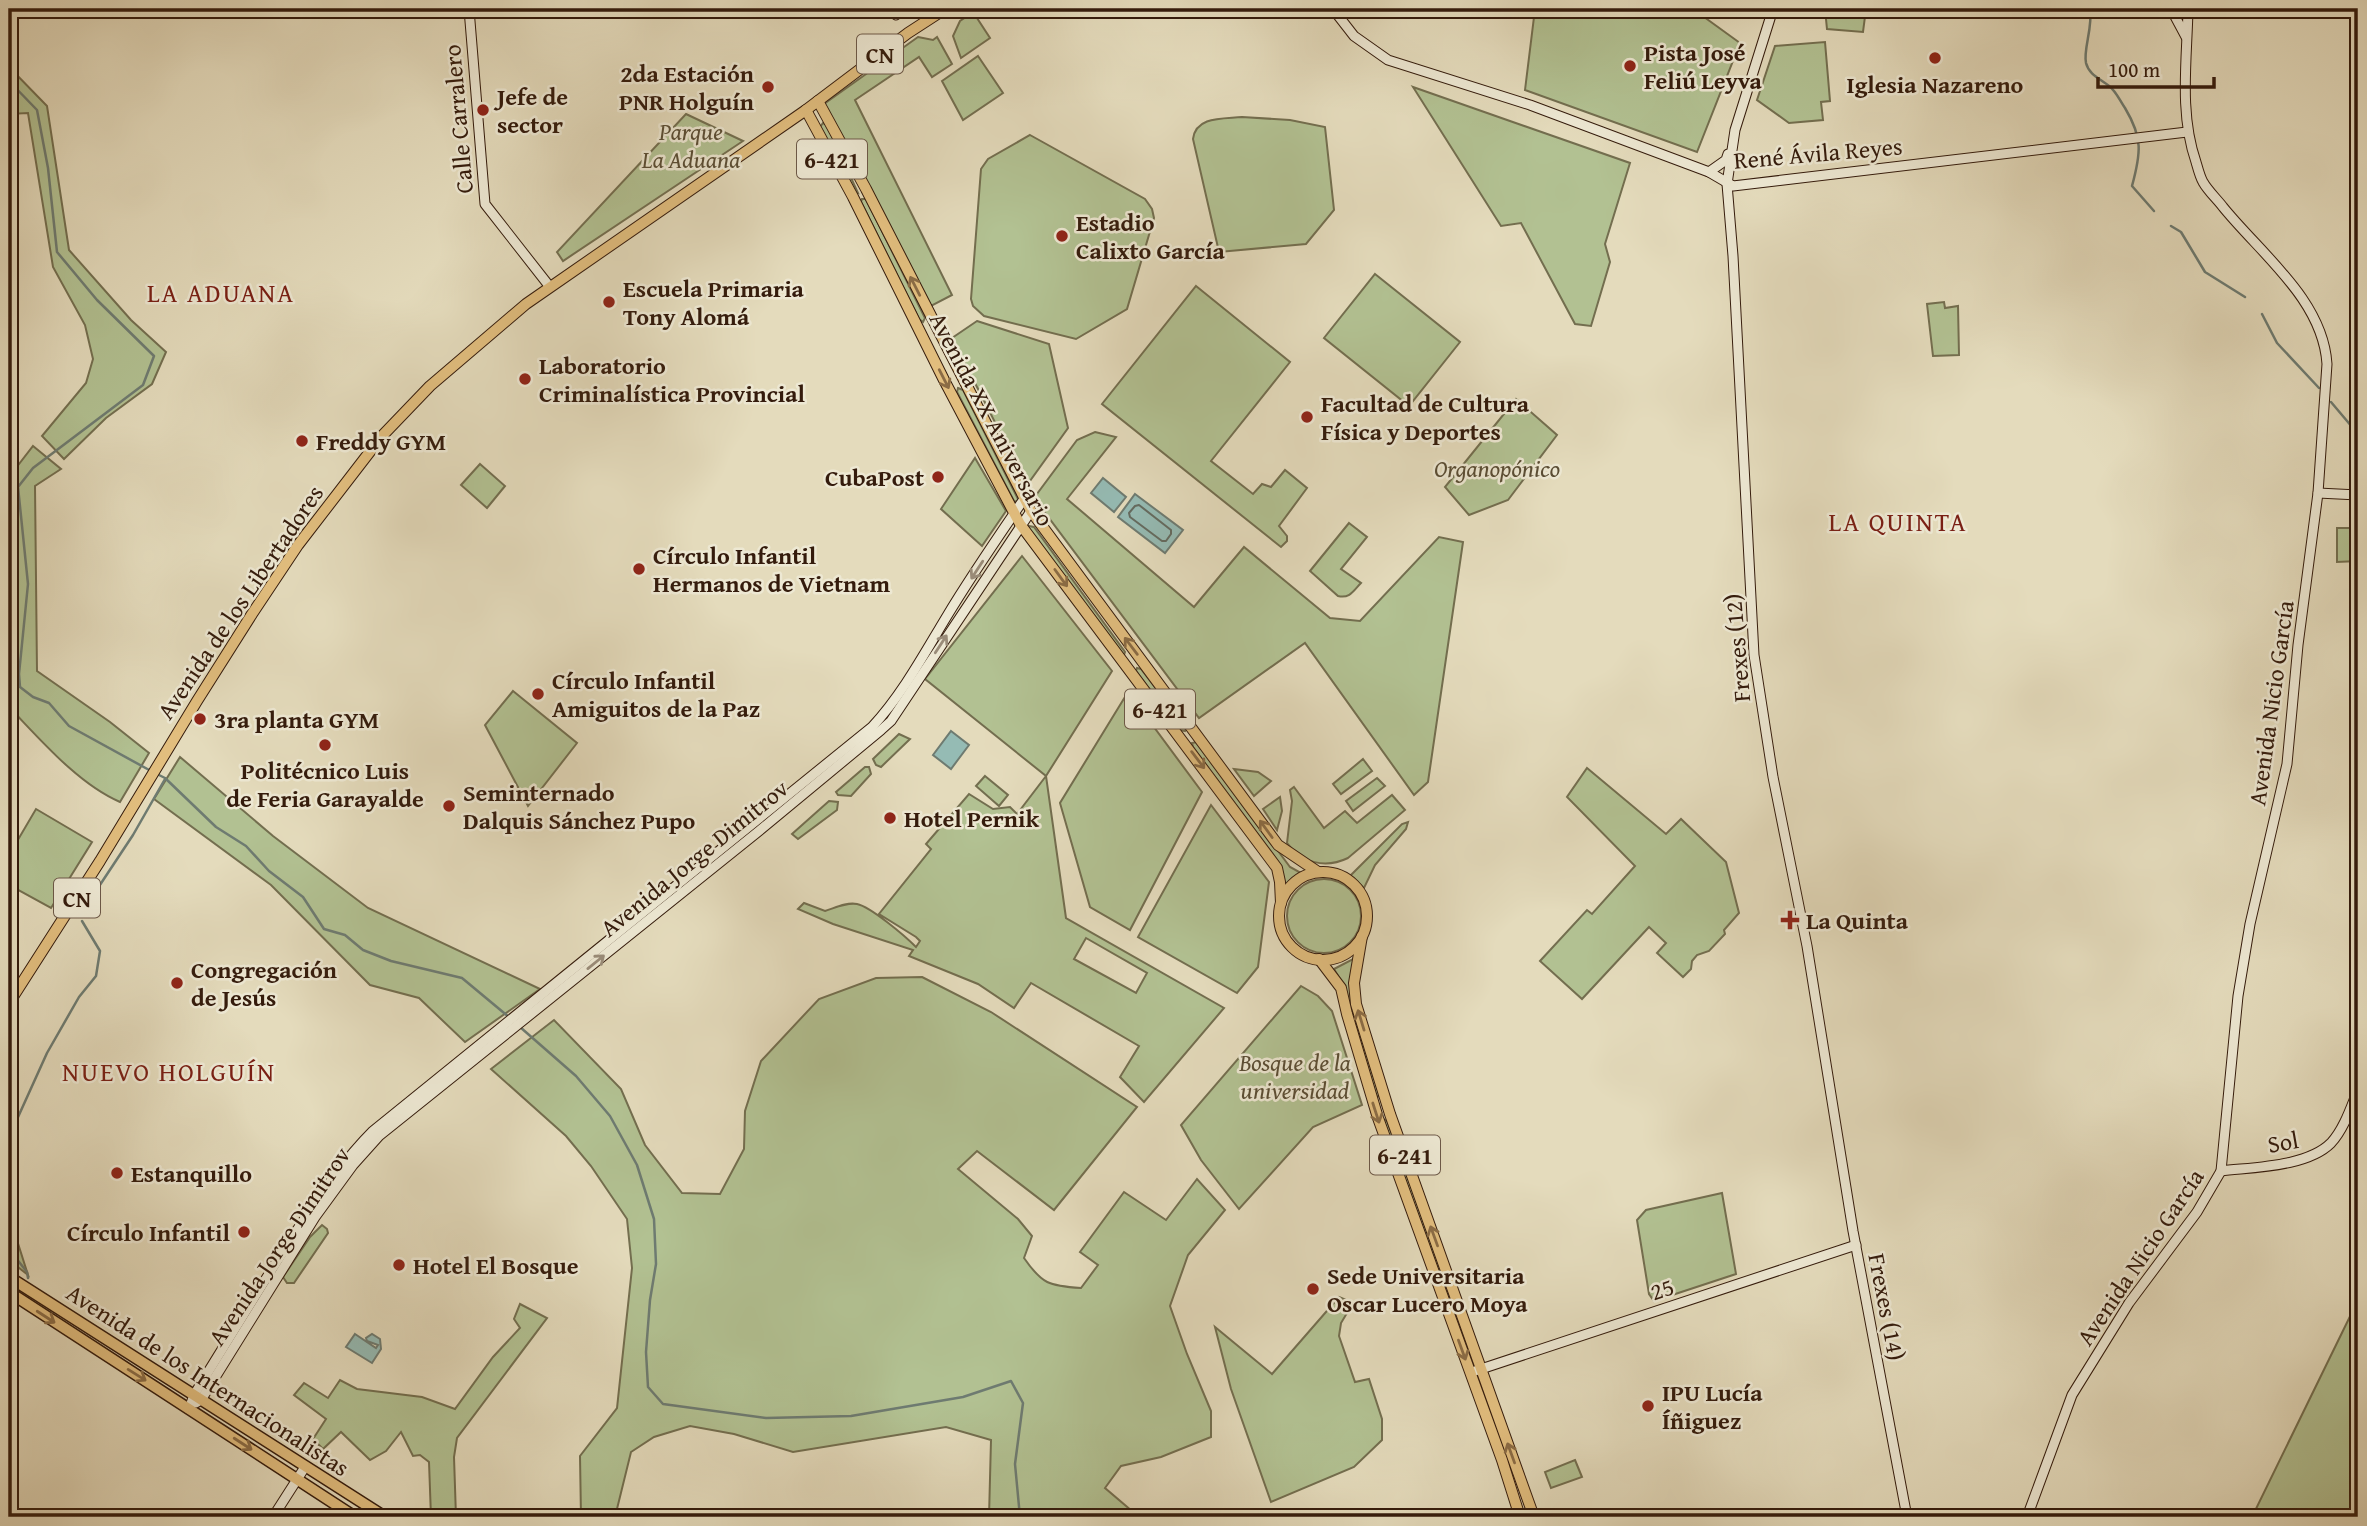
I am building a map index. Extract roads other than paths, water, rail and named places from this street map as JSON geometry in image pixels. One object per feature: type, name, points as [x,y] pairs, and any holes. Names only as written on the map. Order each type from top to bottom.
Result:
[{"type":"highway","name":"Avenida de los Internacionalistas","points":[[9,1276],[385,1517]]},
{"type":"highway","name":"Avenida de los Internacionalistas","points":[[9,1292],[355,1517]]},
{"type":"main road","name":"Avenida de los Libertadores","points":[[9,1003],[204,689],[298,545],[382,436],[430,386],[512,315],[806,110],[908,33],[945,9]]},
{"type":"main road","name":"Avenida XX Aniversario","points":[[818,101],[1031,510],[1278,845],[1318,872],[1334,873],[1345,878],[1355,886],[1362,897],[1366,909],[1366,923],[1354,983],[1356,1004],[1390,1114],[1534,1517]]},
{"type":"main road","name":"Avenida XX Aniversario","points":[[806,110],[1020,524],[1277,868],[1280,882],[1278,919],[1283,936],[1292,948],[1305,957],[1320,959],[1342,988],[1347,1014],[1378,1118],[1502,1460],[1520,1517]]},
{"type":"main road","points":[[1280,903],[1289,888],[1302,877],[1318,872]]},
{"type":"main road","points":[[1320,959],[1336,958],[1351,950],[1362,936]]},
{"type":"street","name":"Calle Carralero","points":[[469,9],[485,204],[550,287]]},
{"type":"street","name":"René Ávila Reyes","points":[[1333,9],[1354,36],[1388,60],[1530,105],[1709,172],[1733,186],[2188,132]]},
{"type":"street","points":[[1709,172],[1726,160],[1773,9]]},
{"type":"street","points":[[2171,9],[2187,38]]},
{"type":"street","name":"Avenida Nicio García","points":[[2027,1517],[2072,1395],[2129,1303],[2197,1212],[2221,1171],[2240,984],[2250,924],[2287,764],[2298,645],[2318,492],[2326,350],[2314,315],[2203,182],[2188,132],[2185,99],[2188,9]]},
{"type":"street","name":"Frexes (12)","points":[[1732,142],[1727,184],[1754,655],[1763,720],[1807,946],[1832,1102]]},
{"type":"street","points":[[2318,492],[2358,495]]},
{"type":"street","name":"Avenida Jorge Dimitrov","points":[[189,1409],[301,1224],[353,1152],[373,1131],[500,1034],[872,727],[901,690],[1024,499]]},
{"type":"street","name":"Avenida Jorge Dimitrov","points":[[522,1016],[807,792],[891,721],[1031,510]]},
{"type":"street","name":"Sol","points":[[2221,1171],[2301,1160],[2315,1155],[2331,1143],[2341,1128],[2358,1090]]},
{"type":"street","name":"Frexes (14)","points":[[1832,1102],[1907,1517]]},
{"type":"street","name":"25","points":[[1470,1373],[1856,1245]]},
{"type":"street","points":[[273,1517],[305,1467]]},
{"type":"water","points":[[1103,478],[1126,497],[1114,512],[1091,493]]},
{"type":"water","points":[[1135,494],[1183,530],[1165,553],[1118,517]]},
{"type":"water","points":[[951,731],[969,745],[951,769],[933,755]]},
{"type":"water","points":[[355,1334],[376,1348],[378,1345],[366,1338],[372,1334],[380,1339],[381,1349],[372,1363],[346,1347]]},
{"type":"waterway","points":[[2090,9],[2086,63],[2092,74],[2114,91],[2131,119],[2139,146],[2132,186],[2154,211]]},
{"type":"waterway","points":[[9,81],[37,110],[48,168],[57,252],[97,300],[154,356],[143,385],[33,468],[18,487],[28,584],[20,687],[33,697],[49,703],[69,726],[151,771]]},
{"type":"waterway","points":[[2171,226],[2181,232],[2205,272],[2245,297]]},
{"type":"waterway","points":[[2262,314],[2277,343],[2319,388]]},
{"type":"waterway","points":[[2331,402],[2358,434]]},
{"type":"waterway","points":[[157,774],[165,778],[216,827],[246,846],[269,871],[303,897],[324,929],[345,935],[363,950],[391,961],[462,978],[510,1018]]},
{"type":"waterway","points":[[84,909],[133,835],[165,779]]},
{"type":"waterway","points":[[9,1137],[47,1053],[79,997],[96,976],[100,951],[82,921]]},
{"type":"waterway","points":[[520,1027],[576,1076],[610,1116],[637,1165],[654,1219],[656,1264],[646,1352],[648,1387],[663,1404],[766,1418],[851,1416],[963,1397],[1011,1381],[1023,1403],[1015,1464],[1020,1517]]},
{"type":"waterway","points":[[9,1220],[12,1253],[27,1272],[28,1278]]},
{"type":"place","name":"Iglesia Nazareno","points":[[1935,58]]},
{"type":"place","name":"Pista José Feliú Leyva","points":[[1630,66]]},
{"type":"place","name":"2da Estación PNR Holguín","points":[[768,87]]},
{"type":"place","name":"Jefe de sector","points":[[483,110]]},
{"type":"place","name":"Estadio Calixto García","points":[[1062,236]]},
{"type":"place","name":"Escuela Primaria Tony Alomá","points":[[609,302]]},
{"type":"place","name":"Laboratorio Criminalística Provincial","points":[[525,379]]},
{"type":"place","name":"Facultad de Cultura Física y Deportes","points":[[1307,417]]},
{"type":"place","name":"Freddy GYM","points":[[302,441]]},
{"type":"place","name":"CubaPost","points":[[938,477]]},
{"type":"place","name":"Círculo Infantil Hermanos de Vietnam","points":[[639,569]]},
{"type":"place","name":"Círculo Infantil Amiguitos de la Paz","points":[[538,694]]},
{"type":"place","name":"3ra planta GYM","points":[[200,719]]},
{"type":"place","name":"Politécnico Luis de Feria Garayalde","points":[[325,745]]},
{"type":"place","name":"Seminternado Dalquis Sánchez Pupo","points":[[449,806]]},
{"type":"place","name":"Hotel Pernik","points":[[890,818]]},
{"type":"place","name":"La Quinta","points":[[1790,920]]},
{"type":"place","name":"Congregación de Jesús","points":[[177,983]]},
{"type":"place","name":"Estanquillo","points":[[117,1173]]},
{"type":"place","name":"Círculo Infantil","points":[[244,1232]]},
{"type":"place","name":"Hotel El Bosque","points":[[399,1265]]},
{"type":"place","name":"Sede Universitaria Oscar Lucero Moya","points":[[1313,1289]]},
{"type":"place","name":"IPU Lucía Íñiguez","points":[[1648,1406]]},
{"type":"district","name":"LA ADUANA","points":[[221,292]]},
{"type":"district","name":"LA QUINTA","points":[[1898,521]]},
{"type":"district","name":"NUEVO HOLGUÍN","points":[[169,1071]]},
{"type":"park label","name":"Parque La Aduana","points":[[691,145]]},
{"type":"park label","name":"Organopónico","points":[[1497,468]]},
{"type":"park label","name":"Bosque de la universidad","points":[[1295,1076]]}]
